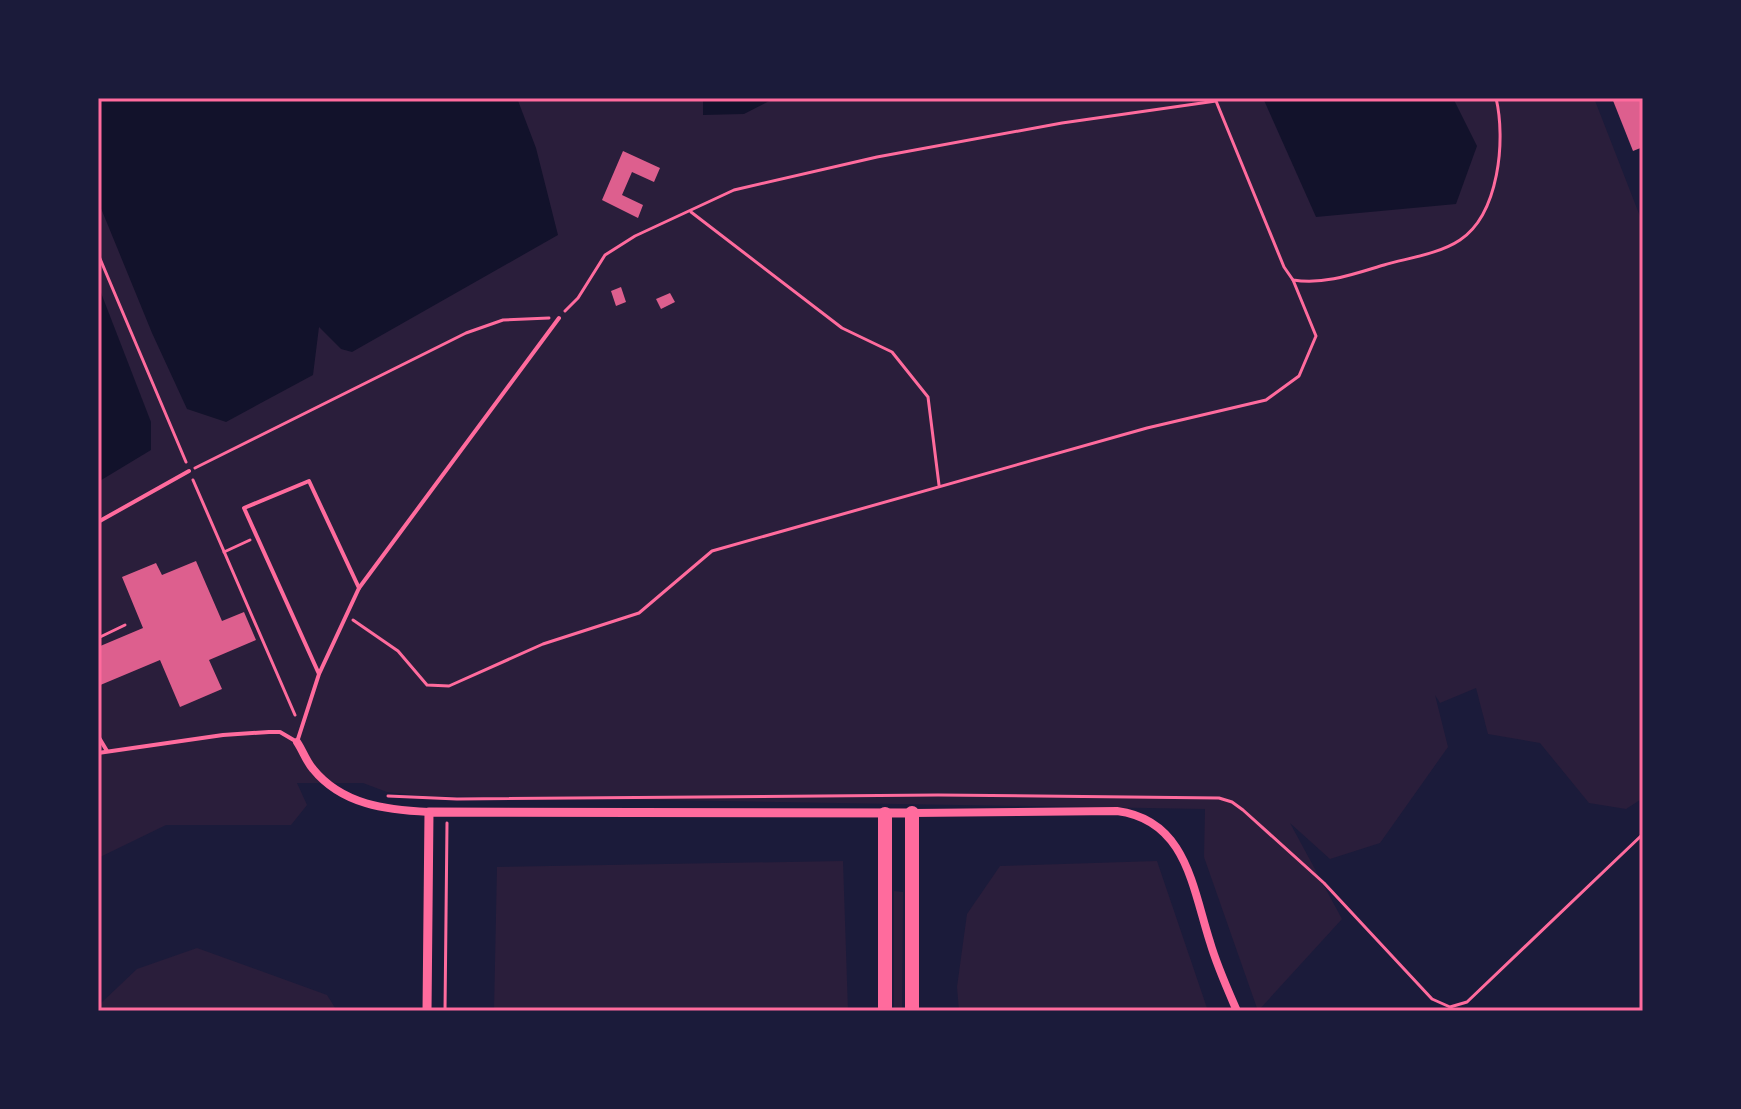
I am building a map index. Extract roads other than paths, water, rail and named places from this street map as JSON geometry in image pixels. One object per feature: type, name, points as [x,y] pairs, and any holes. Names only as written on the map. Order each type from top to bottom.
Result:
[{"type":"highway","points":[[912,813],[912,1011]]},
{"type":"highway","points":[[885,814],[885,1011]]},
{"type":"street","points":[[297,742],[311,767],[339,792],[381,807],[429,812],[885,814],[1117,811],[1135,814],[1150,820],[1171,840],[1185,862],[1215,957],[1237,1011]]},
{"type":"street","points":[[427,1011],[429,812]]},
{"type":"lane","points":[[98,753],[269,732],[280,732],[297,742],[319,674],[359,588],[559,318]]},
{"type":"lane","points":[[98,522],[189,471]]},
{"type":"lane","points":[[319,674],[244,508],[309,481],[359,588]]},
{"type":"lane","points":[[98,736],[107,751]]}]
